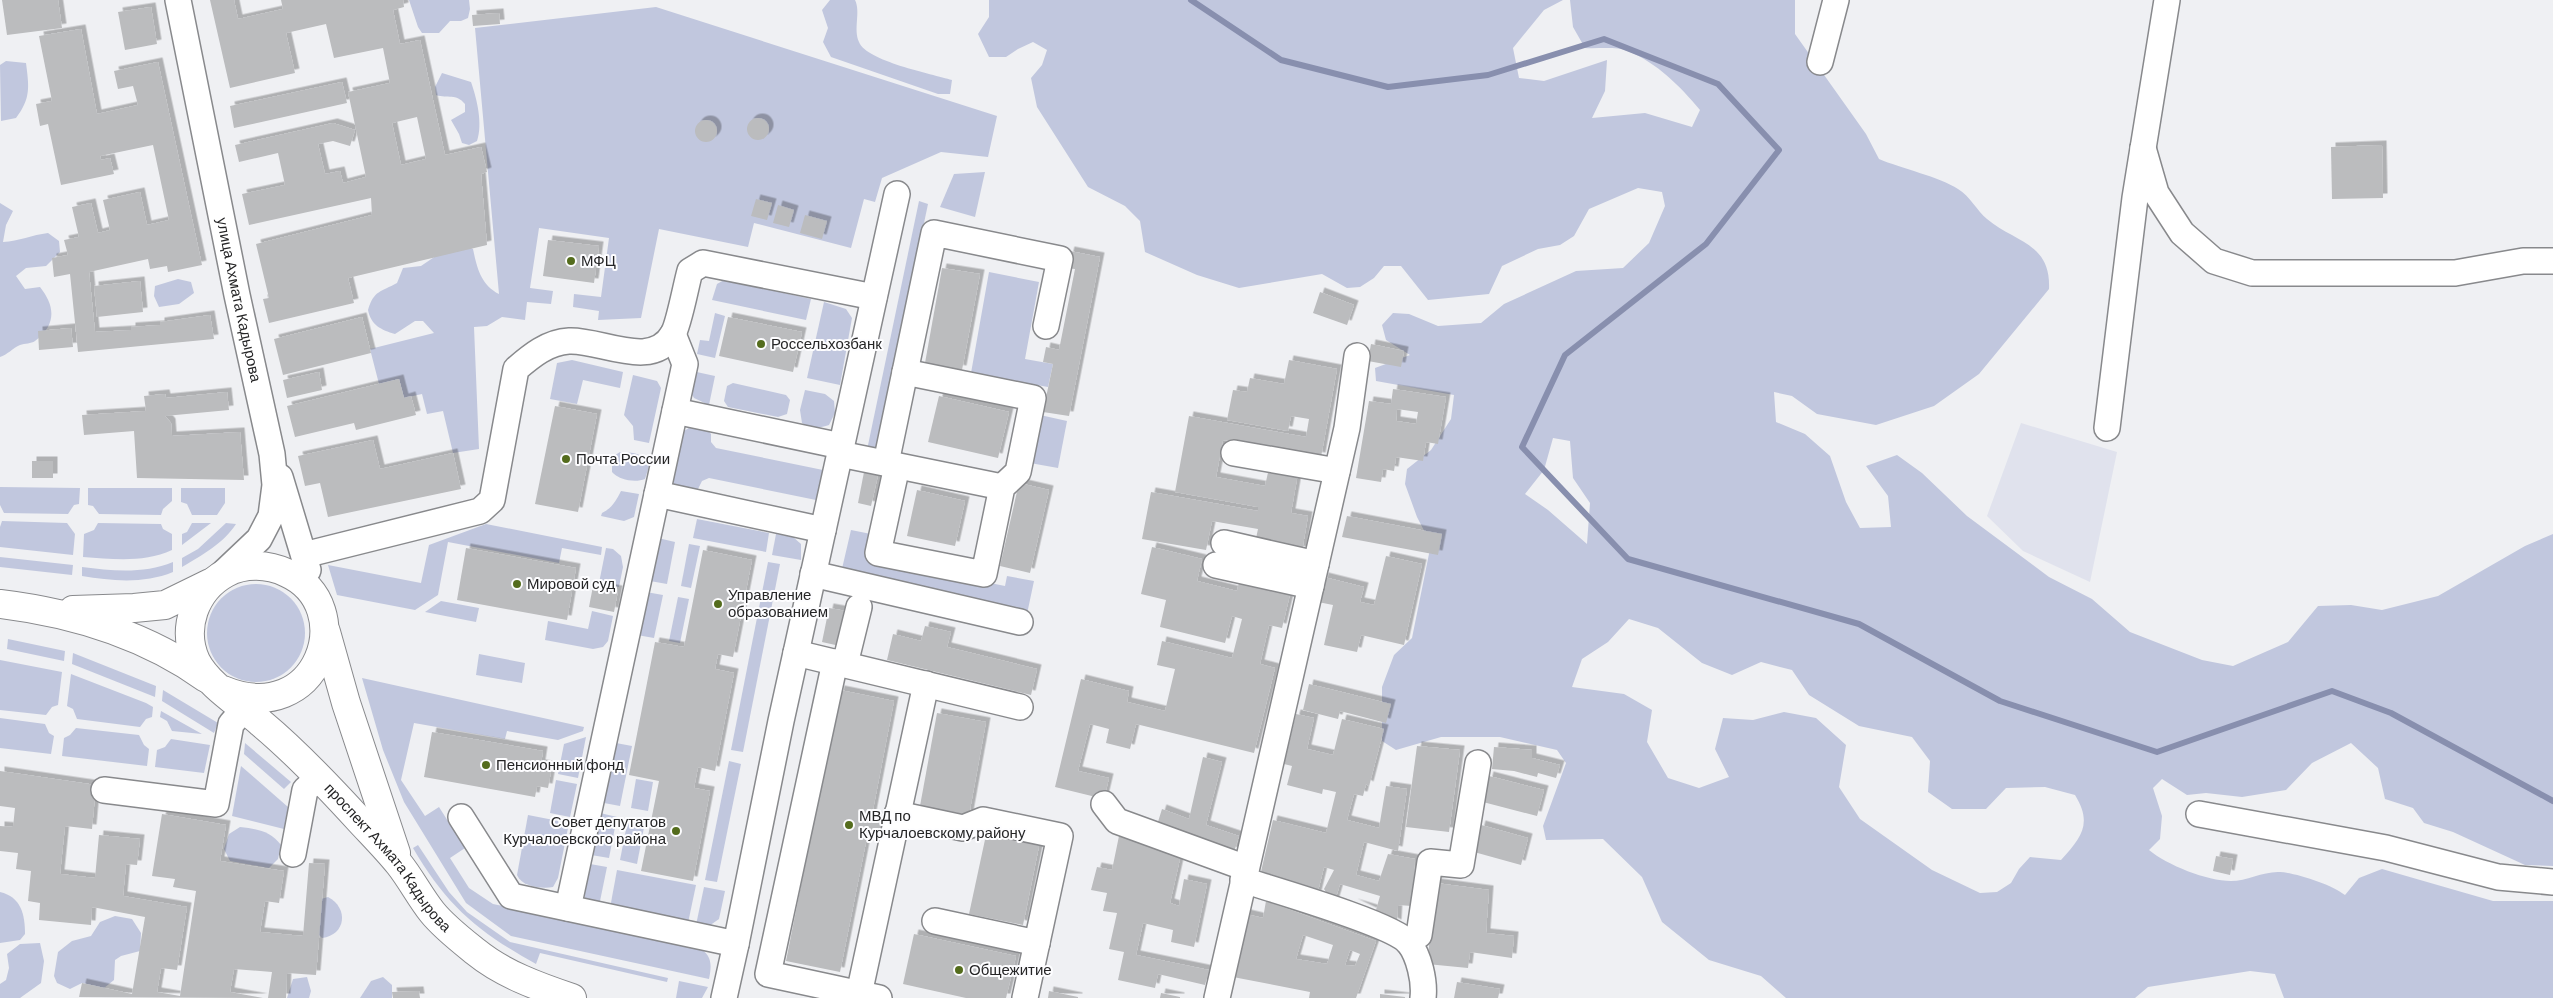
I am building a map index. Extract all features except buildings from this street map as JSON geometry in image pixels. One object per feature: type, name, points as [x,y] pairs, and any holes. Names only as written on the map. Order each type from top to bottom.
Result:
[{"type":"main road","points":[[321,612],[323,645],[318,662],[307,678],[293,689],[276,697],[258,700],[240,698],[220,688],[203,673],[196,662],[190,637],[193,611],[198,599],[215,580],[229,571],[259,565],[275,568],[302,583],[321,612],[346,703],[399,864]]},
{"type":"main road","name":"улица Ахмата Кадырова","points":[[49,610],[134,608],[165,605],[215,580]]},
{"type":"main road","name":"проспект Ахмата Кадырова","points":[[0,604],[49,610],[102,626],[164,652],[220,688],[245,708],[319,777],[399,864],[433,914],[477,953],[532,984],[572,998]]},
{"type":"street","name":"улица Ахмата Кадырова","points":[[178,0],[237,295],[272,454],[275,485],[271,516],[259,539],[241,558],[215,580]]},
{"type":"street","points":[[1820,62],[1836,0]]},
{"type":"street","points":[[2107,428],[2143,148],[2167,0]]},
{"type":"street","points":[[2143,148],[2156,193],[2182,233],[2214,261],[2252,273],[2455,273],[2522,261],[2553,261]]},
{"type":"street","points":[[724,998],[796,653],[896,194]]},
{"type":"street","points":[[905,372],[1034,398],[1018,472],[1002,487],[984,574],[878,552],[905,372],[934,233],[1060,259],[1046,326]]},
{"type":"street","points":[[304,555],[480,511],[492,500],[516,368],[541,349],[569,341],[639,353],[657,350],[673,334],[690,271],[703,263],[874,297]]},
{"type":"street","points":[[568,908],[685,364],[673,334]]},
{"type":"street","points":[[1217,998],[1347,428],[1358,356]]},
{"type":"street","points":[[675,411],[891,464],[1002,487]]},
{"type":"street","points":[[1234,453],[1337,471]]},
{"type":"street","points":[[272,454],[321,612]]},
{"type":"street","points":[[657,494],[823,530]]},
{"type":"street","points":[[1220,554],[1313,575]]},
{"type":"street","points":[[813,574],[1020,622]]},
{"type":"street","points":[[859,607],[840,663],[768,974],[869,996],[897,814],[926,684]]},
{"type":"street","points":[[796,653],[1020,707]]},
{"type":"street","points":[[104,790],[216,804],[231,724],[245,708]]},
{"type":"street","points":[[1408,942],[1419,935],[1430,862],[1461,866],[1478,763]]},
{"type":"street","points":[[293,854],[305,790],[319,777]]},
{"type":"street","points":[[1104,804],[1117,821],[1245,874],[1383,927],[1408,942],[1419,963],[1423,998]]},
{"type":"street","points":[[897,814],[963,828],[983,820],[1060,836],[1025,998]]},
{"type":"street","points":[[2198,814],[2386,848],[2498,877],[2553,882]]},
{"type":"street","points":[[460,817],[511,896],[736,944]]},
{"type":"street","points":[[936,921],[1037,942]]},
{"type":"shaded area","points":[[409,0],[469,0],[468,18],[461,21],[450,21],[439,33],[422,33],[418,27]]},
{"type":"shaded area","points":[[830,0],[855,0],[857,5],[857,37],[864,49],[886,61],[952,80],[950,94],[938,94],[831,57],[823,42],[828,28],[822,10]]},
{"type":"shaded area","points":[[989,0],[1563,0],[1544,10],[1513,48],[1519,78],[1544,81],[1607,60],[1605,91],[1592,118],[1645,113],[1692,127],[1700,110],[1676,84],[1649,62],[1623,49],[1585,48],[1573,27],[1570,0],[1795,0],[1795,34],[1866,134],[1879,159],[1958,189],[1987,219],[2038,253],[2044,262],[2048,274],[2049,289],[1979,374],[1934,406],[1876,425],[1817,414],[1792,396],[1774,392],[1776,422],[1805,434],[1830,456],[1846,502],[1860,528],[1891,527],[1888,496],[1866,466],[1897,455],[1922,473],[1967,516],[2049,577],[2092,599],[2130,632],[2202,660],[2233,666],[2288,642],[2318,606],[2351,605],[2382,610],[2438,596],[2525,546],[2553,534],[2553,866],[2525,865],[2453,832],[2424,823],[2413,808],[2385,799],[2378,768],[2351,743],[2312,763],[2286,790],[2242,797],[2206,793],[2187,795],[2162,779],[2153,788],[2162,816],[2160,839],[2149,850],[2166,861],[2188,871],[2221,880],[2237,881],[2280,872],[2314,880],[2332,887],[2345,895],[2359,878],[2382,869],[2493,901],[2553,901],[2553,998],[2284,998],[2275,974],[2250,971],[2148,987],[2135,998],[1786,998],[1761,976],[1709,960],[1662,922],[1642,877],[1603,839],[1546,840],[1543,826],[1566,763],[1557,750],[1500,737],[1441,737],[1396,750],[1382,741],[1382,687],[1394,655],[1412,638],[1431,544],[1417,517],[1405,484],[1407,469],[1431,450],[1451,419],[1454,395],[1376,381],[1375,368],[1410,355],[1386,340],[1382,325],[1393,313],[1409,314],[1438,326],[1481,323],[1504,304],[1576,271],[1623,268],[1649,243],[1665,206],[1662,192],[1638,188],[1589,209],[1574,236],[1560,245],[1538,249],[1502,266],[1489,294],[1428,300],[1401,266],[1384,266],[1374,278],[1360,287],[1347,288],[1322,274],[1239,288],[1197,275],[1145,252],[1140,221],[1125,206],[1088,187],[1037,107],[1031,78],[1042,65],[1047,50],[1033,42],[1006,57],[989,57],[978,34],[989,17]],"holes":[[[1553,438],[1570,441],[1573,478],[1590,503],[1587,544],[1548,510],[1525,494],[1544,470]],[[1629,619],[1658,628],[1702,663],[1732,675],[1761,662],[1792,670],[1809,695],[1859,726],[1912,737],[1930,761],[1928,792],[1952,809],[1986,809],[2006,788],[2045,787],[2075,795],[2083,814],[2084,823],[2079,837],[2061,860],[2030,857],[2019,869],[2011,883],[1997,892],[1980,893],[1932,870],[1860,819],[1839,787],[1846,745],[1816,718],[1784,712],[1753,720],[1723,718],[1715,749],[1729,777],[1699,788],[1668,778],[1647,742],[1652,710],[1624,694],[1572,687],[1582,659],[1608,642]]]},
{"type":"shaded area","points":[[656,7],[997,116],[988,157],[941,152],[882,178],[875,202],[864,199],[851,248],[754,223],[748,247],[659,229],[641,318],[598,320],[599,311],[573,307],[574,294],[601,297],[609,238],[539,228],[530,288],[553,291],[551,304],[527,302],[525,320],[502,317],[487,326],[474,327],[479,449],[453,453],[443,411],[427,414],[422,394],[404,398],[399,379],[379,384],[370,349],[434,333],[423,321],[415,321],[395,334],[381,329],[374,323],[368,310],[370,303],[376,295],[397,283],[403,268],[421,266],[458,241],[473,249],[478,269],[484,281],[499,294],[475,28]]},
{"type":"shaded area","points":[[6,61],[26,63],[28,92],[21,111],[16,118],[1,121],[0,65]]},
{"type":"shaded area","points":[[442,73],[471,82],[477,104],[479,134],[477,141],[469,145],[462,143],[451,120],[465,112],[465,104],[455,97],[436,95],[435,87]]},
{"type":"shaded area","points":[[985,172],[975,217],[940,207],[954,174]]},
{"type":"shaded area","points":[[919,201],[928,204],[876,452],[867,450]]},
{"type":"shaded area","points":[[0,203],[13,211],[6,225],[3,242],[48,233],[59,241],[60,252],[46,266],[26,268],[16,276],[25,289],[40,287],[45,294],[51,308],[50,321],[47,328],[32,343],[20,345],[0,357]]},
{"type":"shaded area","points":[[989,272],[1039,282],[1025,359],[1053,364],[1048,387],[971,373]]},
{"type":"shaded area","points":[[178,279],[191,282],[194,293],[179,304],[159,307],[154,296],[155,286]]},
{"type":"shaded area","points":[[724,280],[811,299],[806,320],[712,300],[717,284]]},
{"type":"shaded area","points":[[824,302],[846,309],[852,318],[840,385],[807,378]]},
{"type":"shaded area","points":[[715,313],[725,316],[715,358],[697,354],[700,340],[709,341]]},
{"type":"shaded area","points":[[572,360],[623,372],[620,388],[583,380],[577,404],[550,399],[557,363]]},
{"type":"shaded area","points":[[692,371],[715,376],[709,405],[694,398],[690,391]]},
{"type":"shaded area","points":[[633,375],[657,381],[661,388],[649,443],[634,440],[633,426],[624,415]]},
{"type":"shaded area","points":[[733,383],[786,395],[790,400],[787,414],[778,417],[728,407],[724,401],[727,386]]},
{"type":"shaded area","points":[[805,390],[825,394],[834,401],[835,413],[829,425],[816,427],[802,423],[800,410]]},
{"type":"shaded area","points":[[1040,415],[1067,421],[1058,468],[1030,463]]},
{"type":"shaded area","points":[[2021,423],[2117,452],[2090,582],[2023,551],[1987,516]]},
{"type":"shaded area","points":[[692,426],[707,429],[711,434],[711,442],[716,448],[823,470],[816,500],[709,478],[702,481],[697,491],[674,486],[673,477],[682,436],[684,431]]},
{"type":"shaded area","points":[[620,452],[633,453],[645,458],[649,466],[645,479],[637,481],[627,480],[612,472],[612,457]]},
{"type":"shaded area","points":[[0,487],[80,488],[79,504],[74,505],[68,514],[4,513],[0,505]]},
{"type":"shaded area","points":[[88,488],[172,488],[172,501],[163,509],[161,515],[99,514],[93,506],[88,505]]},
{"type":"shaded area","points":[[181,488],[225,488],[225,503],[217,515],[192,515],[187,504],[181,502]]},
{"type":"shaded area","points":[[621,491],[639,494],[634,517],[624,521],[601,516],[613,504]]},
{"type":"shaded area","points":[[697,519],[769,533],[766,552],[693,538]]},
{"type":"shaded area","points":[[2,521],[67,523],[75,534],[73,555],[0,547],[0,527]]},
{"type":"shaded area","points":[[98,523],[161,524],[163,529],[172,534],[172,550],[150,557],[139,558],[83,557],[84,534],[94,530]]},
{"type":"shaded area","points":[[192,523],[211,523],[182,545],[182,534],[187,532]]},
{"type":"shaded area","points":[[226,523],[236,524],[219,543],[182,567],[182,558],[198,549]]},
{"type":"shaded area","points":[[486,524],[602,547],[601,555],[562,548],[559,563],[448,542],[438,595],[415,610],[337,595],[328,565],[421,583],[429,545]]},
{"type":"shaded area","points":[[851,530],[871,534],[866,558],[1005,586],[1007,576],[1034,581],[1027,614],[841,573]]},
{"type":"shaded area","points":[[776,534],[793,537],[801,544],[801,560],[772,555]]},
{"type":"shaded area","points":[[658,538],[675,542],[667,584],[650,581]]},
{"type":"shaded area","points":[[689,544],[700,546],[691,588],[681,586]]},
{"type":"shaded area","points":[[606,548],[613,549],[621,556],[623,567],[619,587],[599,583]]},
{"type":"shaded area","points":[[0,557],[73,565],[72,575],[0,567]]},
{"type":"shaded area","points":[[173,562],[173,572],[139,580],[116,580],[82,576],[82,567],[140,570]]},
{"type":"shaded area","points":[[768,562],[780,564],[743,752],[731,750]]},
{"type":"shaded area","points":[[256,584],[275,587],[291,598],[302,614],[305,633],[302,652],[291,668],[275,679],[256,682],[237,679],[221,668],[210,652],[207,633],[210,614],[221,598],[237,587]]},
{"type":"shaded area","points":[[646,592],[663,595],[654,638],[637,635]]},
{"type":"shaded area","points":[[678,597],[689,599],[680,643],[669,641]]},
{"type":"shaded area","points":[[441,601],[479,608],[476,622],[425,612]]},
{"type":"shaded area","points":[[592,611],[613,616],[608,641],[603,647],[593,649],[545,640],[548,621],[588,629]]},
{"type":"shaded area","points":[[8,639],[65,651],[64,661],[7,649]]},
{"type":"shaded area","points":[[73,653],[156,686],[155,697],[72,664]]},
{"type":"shaded area","points":[[479,654],[525,663],[522,683],[476,675]]},
{"type":"shaded area","points":[[0,660],[62,672],[58,705],[52,707],[46,715],[0,710]]},
{"type":"shaded area","points":[[71,674],[146,703],[153,707],[152,717],[146,719],[140,727],[77,719],[73,709],[67,706]]},
{"type":"shaded area","points":[[362,678],[584,727],[583,731],[558,740],[507,731],[505,739],[414,723],[401,780],[425,816],[439,807],[465,848],[450,858],[469,888],[493,904],[698,947],[706,953],[710,960],[709,979],[511,936],[466,903],[404,802],[383,750]]},
{"type":"shaded area","points":[[163,690],[218,723],[214,733],[162,701]]},
{"type":"shaded area","points":[[161,711],[202,734],[172,731],[167,721],[160,717]]},
{"type":"shaded area","points":[[0,718],[45,724],[49,733],[54,736],[51,754],[0,748]]},
{"type":"shaded area","points":[[76,728],[139,735],[144,745],[149,749],[147,766],[62,756],[64,738],[70,735]]},
{"type":"shaded area","points":[[586,737],[578,778],[558,774],[564,744]]},
{"type":"shaded area","points":[[171,739],[210,745],[204,773],[155,767],[157,750],[165,747]]},
{"type":"shaded area","points":[[245,743],[291,782],[284,789],[244,754]]},
{"type":"shaded area","points":[[616,743],[632,746],[620,806],[604,803]]},
{"type":"shaded area","points":[[729,761],[741,764],[717,882],[705,880]]},
{"type":"shaded area","points":[[241,766],[288,807],[284,829],[232,816]]},
{"type":"shaded area","points":[[636,779],[653,782],[648,811],[631,808]]},
{"type":"shaded area","points":[[556,780],[577,784],[570,817],[550,813]]},
{"type":"shaded area","points":[[600,813],[617,817],[609,858],[591,855]]},
{"type":"shaded area","points":[[528,815],[569,823],[558,878],[553,887],[543,888],[528,885],[517,875]]},
{"type":"shaded area","points":[[628,819],[645,822],[637,864],[620,860]]},
{"type":"shaded area","points":[[240,827],[263,832],[277,840],[281,845],[278,859],[269,868],[230,861],[224,849],[229,834]]},
{"type":"shaded area","points":[[418,845],[449,892],[467,912],[510,942],[668,978],[667,982],[540,953],[536,964],[480,928],[451,901],[425,868],[413,848]]},
{"type":"shaded area","points":[[590,864],[607,867],[599,906],[587,901],[584,896]]},
{"type":"shaded area","points":[[617,870],[696,885],[688,923],[610,908]]},
{"type":"shaded area","points":[[704,887],[725,891],[719,919],[709,926],[696,925]]},
{"type":"shaded area","points":[[0,892],[13,898],[23,913],[25,934],[20,940],[0,943]]},
{"type":"shaded area","points":[[328,897],[339,908],[342,920],[336,932],[322,938],[314,930],[321,899]]},
{"type":"shaded area","points":[[115,916],[132,919],[141,933],[140,951],[121,956],[115,960],[114,980],[104,988],[82,983],[70,989],[57,983],[54,976],[58,952],[72,941],[91,936],[100,922]]},
{"type":"shaded area","points":[[40,943],[44,961],[41,983],[20,998],[0,998],[0,984],[6,980],[9,968],[7,954],[20,944]]},
{"type":"shaded area","points":[[307,977],[311,991],[309,998],[287,998],[293,979]]},
{"type":"shaded area","points":[[383,977],[392,985],[392,998],[360,998],[371,981]]},
{"type":"shaded area","points":[[679,981],[708,987],[702,998],[676,998]]},
{"type":"waterway","points":[[1191,0],[1281,60],[1388,87],[1488,75],[1604,39],[1718,84],[1779,150],[1706,244],[1565,355],[1522,447],[1628,559],[1859,624],[2000,701],[2157,752],[2332,691],[2391,713],[2553,801]]},
{"type":"place","name":"МФЦ","points":[[571,261]]},
{"type":"place","name":"Россельхозбанк","points":[[761,344]]},
{"type":"place","name":"Почта России","points":[[566,459]]},
{"type":"place","name":"Мировой суд","points":[[517,584]]},
{"type":"place","name":"Управление образованием","points":[[718,604]]},
{"type":"place","name":"Пенсионный фонд","points":[[486,765]]},
{"type":"place","name":"МВД по Курчалоевскому району","points":[[849,825]]},
{"type":"place","name":"Совет депутатов Курчалоевского района","points":[[676,831]]},
{"type":"place","name":"Общежитие","points":[[959,970]]}]
